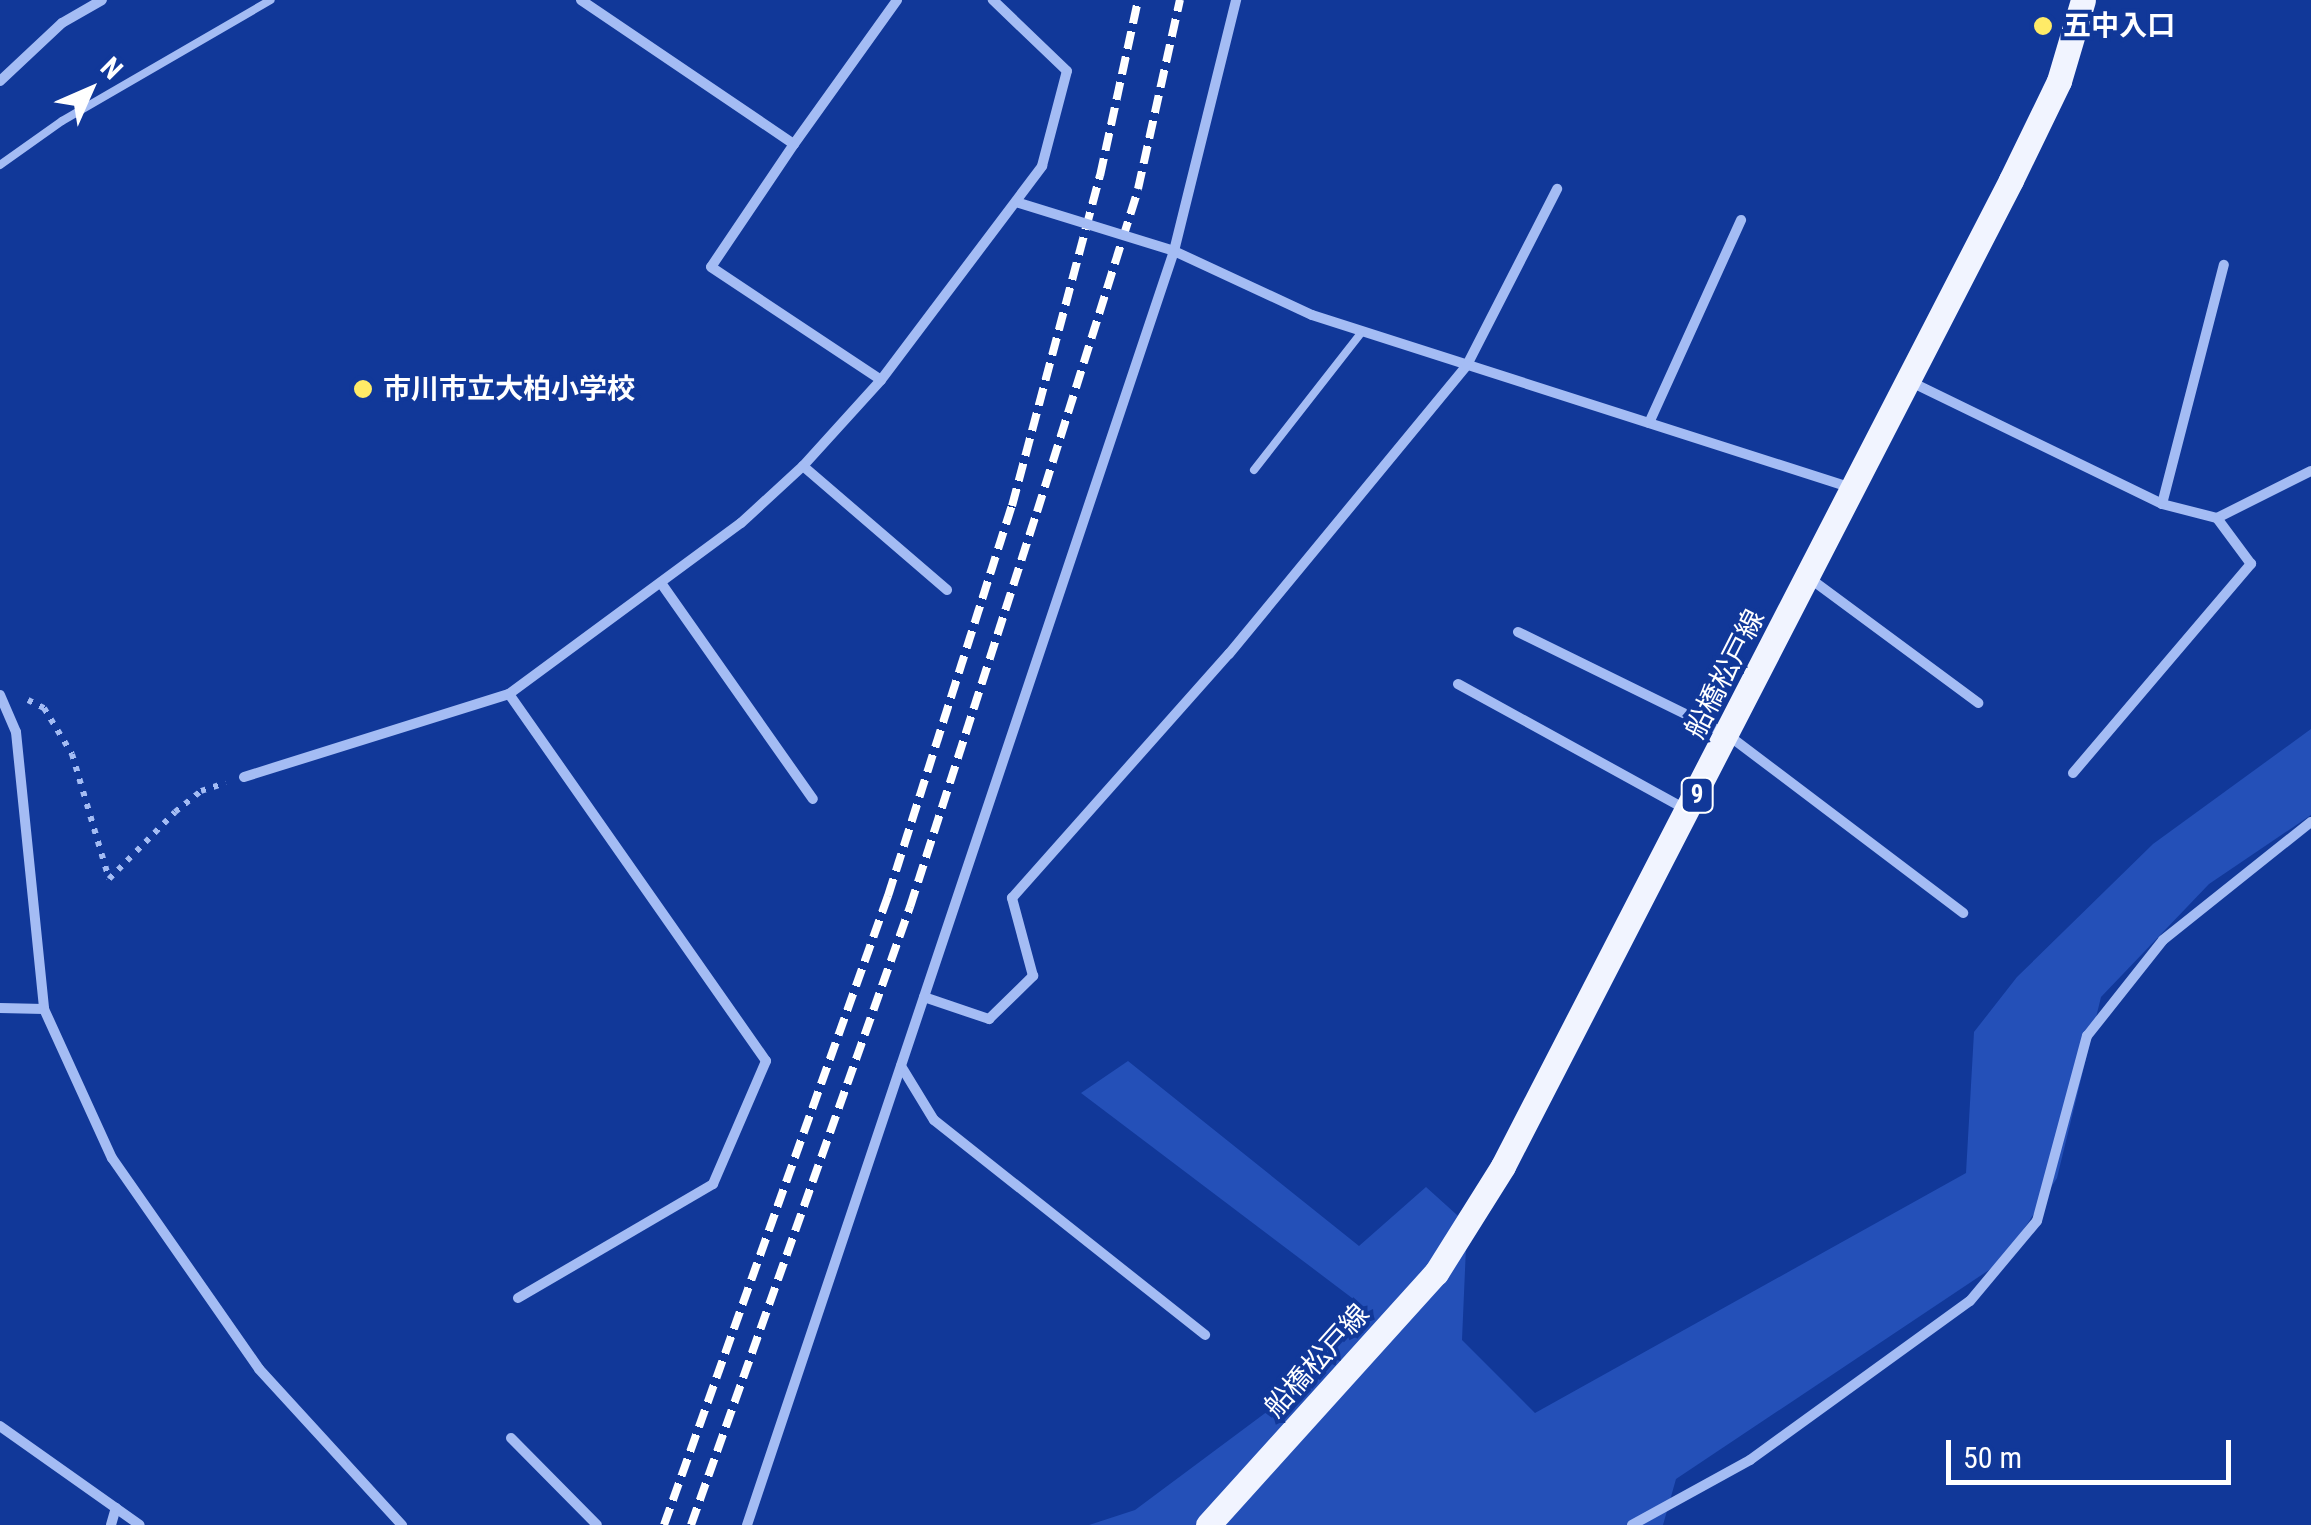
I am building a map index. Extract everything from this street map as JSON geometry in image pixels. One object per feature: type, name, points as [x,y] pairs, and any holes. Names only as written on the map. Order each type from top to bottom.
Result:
[{"type":"main road","name":"船橋松戸線","points":[[1208,1525],[1436,1273],[1503,1166],[1728,735],[2059,81],[2083,0]]},
{"type":"street","points":[[0,81],[62,23],[102,0]]},
{"type":"street","points":[[581,0],[794,144]]},
{"type":"street","points":[[880,380],[711,267],[897,0]]},
{"type":"street","points":[[244,777],[509,694],[661,583],[803,466],[880,380],[1042,166],[1066,71],[993,0]]},
{"type":"street","points":[[747,1525],[1174,251],[1236,0]]},
{"type":"street","points":[[924,997],[989,1019],[1033,976],[1012,898],[1229,654],[1466,366],[1556,189]]},
{"type":"street","points":[[1016,202],[1174,251],[1362,332],[1854,489]]},
{"type":"street","points":[[1649,422],[1741,220]]},
{"type":"street","points":[[2162,504],[2224,265]]},
{"type":"street","points":[[1909,381],[2162,504],[2216,518],[2251,564],[2073,773]]},
{"type":"street","points":[[803,466],[947,590]]},
{"type":"street","points":[[2216,518],[2311,471]]},
{"type":"street","points":[[1808,577],[1978,703]]},
{"type":"street","points":[[661,583],[813,799]]},
{"type":"street","points":[[1518,632],[1728,735],[1963,913]]},
{"type":"street","points":[[1458,684],[1688,812]]},
{"type":"street","points":[[0,694],[16,732],[44,1010],[124,1174],[259,1370],[402,1525]]},
{"type":"street","points":[[509,694],[766,1061],[713,1184],[518,1298]]},
{"type":"street","points":[[1632,1525],[1750,1460],[1970,1301],[2038,1221],[2087,1036],[2164,940],[2311,822]]},
{"type":"street","points":[[0,1008],[44,1010]]},
{"type":"street","points":[[901,1066],[934,1120],[1206,1335]]},
{"type":"street","points":[[0,1426],[140,1525]]},
{"type":"street","points":[[511,1438],[597,1525]]},
{"type":"street","points":[[111,1525],[116,1508]]},
{"type":"lane","points":[[0,165],[62,121],[270,0]]},
{"type":"lane","points":[[1254,470],[1362,332]]},
{"type":"path","points":[[15,693],[44,708],[72,754],[109,879],[201,791],[244,777]]},
{"type":"shaded area","points":[[2311,729],[2311,815],[2209,884],[2101,997],[2057,1178],[2004,1260],[1676,1479],[1663,1525],[1089,1525],[1135,1510],[1272,1408],[1356,1301],[1081,1093],[1128,1061],[1359,1246],[1426,1187],[1467,1224],[1462,1340],[1535,1413],[1966,1173],[1974,1032],[2017,977],[2153,844]]},
{"type":"railway","points":[[664,1525],[888,896],[1012,506],[1100,176],[1138,0]]},
{"type":"railway","points":[[691,1525],[910,907],[1037,512],[1138,189],[1180,0]]},
{"type":"place","name":"五中入口","points":[[2043,26]]},
{"type":"place","name":"市川市立大柏小学校","points":[[363,389]]}]
